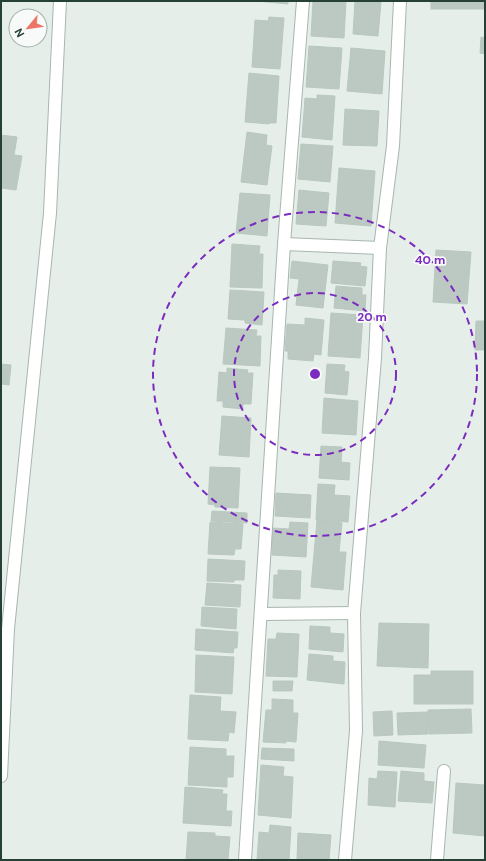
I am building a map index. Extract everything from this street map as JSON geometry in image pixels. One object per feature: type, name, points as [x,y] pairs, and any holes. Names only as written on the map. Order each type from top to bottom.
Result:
[{"type":"street","points":[[1,776],[8,629],[50,213],[60,1]]},
{"type":"street","points":[[245,860],[284,244],[304,1]]},
{"type":"street","points":[[345,860],[356,731],[354,613],[375,358],[380,248],[392,146],[400,1]]},
{"type":"street","points":[[284,244],[380,248]]},
{"type":"street","points":[[261,614],[354,613]]},
{"type":"street","points":[[437,860],[444,771]]},
{"type":"building","points":[[256,1],[288,1],[288,4]]},
{"type":"building","points":[[313,1],[346,1],[344,38],[311,36]]},
{"type":"building","points":[[355,1],[381,2],[378,36],[353,34]]},
{"type":"building","points":[[431,1],[485,1],[485,9],[431,9]]},
{"type":"building","points":[[269,17],[284,18],[280,69],[252,67],[255,20],[268,21]]},
{"type":"building","points":[[481,37],[485,38],[485,54],[480,53]]},
{"type":"building","points":[[309,46],[342,48],[339,89],[306,87]]},
{"type":"building","points":[[351,48],[385,51],[382,94],[347,91]]},
{"type":"building","points":[[249,73],[279,76],[276,123],[269,124],[245,122]]},
{"type":"building","points":[[317,95],[335,96],[332,140],[302,137],[305,98],[317,99]]},
{"type":"building","points":[[345,109],[379,111],[377,146],[343,145]]},
{"type":"building","points":[[247,132],[267,135],[266,145],[272,146],[267,185],[241,182]]},
{"type":"building","points":[[1,135],[17,137],[14,155],[22,156],[16,190],[1,188]]},
{"type":"building","points":[[301,144],[333,146],[330,182],[298,179]]},
{"type":"building","points":[[339,168],[375,171],[371,226],[335,223]]},
{"type":"building","points":[[299,190],[329,193],[326,226],[296,224]]},
{"type":"building","points":[[240,193],[270,195],[267,236],[236,233]]},
{"type":"building","points":[[232,244],[260,246],[259,254],[263,254],[262,288],[230,287]]},
{"type":"building","points":[[436,250],[471,252],[467,304],[433,302]]},
{"type":"building","points":[[292,261],[328,265],[323,308],[296,305],[299,279],[290,278]]},
{"type":"building","points":[[333,261],[361,263],[360,266],[367,267],[365,286],[331,283]]},
{"type":"building","points":[[336,286],[362,288],[362,295],[366,295],[365,311],[334,308]]},
{"type":"building","points":[[230,290],[264,292],[262,325],[245,323],[245,320],[228,319]]},
{"type":"building","points":[[331,313],[363,315],[360,358],[328,356]]},
{"type":"building","points":[[305,318],[324,320],[321,355],[314,354],[313,361],[288,359],[288,351],[285,351],[287,324],[305,325]]},
{"type":"building","points":[[476,321],[485,321],[485,350],[475,350]]},
{"type":"building","points":[[226,328],[257,330],[256,336],[261,336],[260,366],[223,364]]},
{"type":"building","points":[[1,364],[11,365],[9,385],[1,384]]},
{"type":"building","points":[[327,364],[345,365],[344,371],[349,372],[347,395],[325,393]]},
{"type":"building","points":[[227,368],[248,370],[247,373],[253,373],[251,404],[243,404],[243,409],[223,407],[223,401],[217,401],[219,372],[227,373]]},
{"type":"building","points":[[324,398],[358,401],[356,435],[322,433]]},
{"type":"building","points":[[222,416],[251,418],[249,457],[219,455]]},
{"type":"building","points":[[321,446],[342,447],[341,462],[350,463],[349,480],[319,478]]},
{"type":"building","points":[[210,467],[240,468],[238,508],[215,507],[215,505],[208,504]]},
{"type":"building","points":[[318,484],[335,485],[334,495],[350,496],[348,522],[316,520]]},
{"type":"building","points":[[276,493],[311,495],[310,518],[275,516]]},
{"type":"building","points":[[212,511],[247,513],[247,523],[211,521]]},
{"type":"building","points":[[317,520],[342,523],[339,552],[346,552],[343,590],[311,587]]},
{"type":"building","points":[[210,522],[243,524],[241,549],[235,549],[234,555],[208,554]]},
{"type":"building","points":[[290,522],[308,523],[306,557],[272,555],[273,528],[289,529]]},
{"type":"building","points":[[208,559],[245,561],[244,580],[234,580],[234,582],[207,581]]},
{"type":"building","points":[[278,570],[301,571],[300,599],[273,598],[274,575],[278,575]]},
{"type":"building","points":[[207,583],[241,585],[240,607],[205,605]]},
{"type":"building","points":[[202,607],[237,609],[236,629],[201,626]]},
{"type":"building","points":[[379,623],[429,624],[428,668],[377,666]]},
{"type":"building","points":[[310,626],[330,627],[330,633],[344,634],[343,652],[309,649]]},
{"type":"building","points":[[196,629],[238,632],[237,648],[234,648],[233,653],[195,650]]},
{"type":"building","points":[[277,633],[299,634],[297,677],[266,676],[268,639],[276,639]]},
{"type":"building","points":[[309,654],[333,656],[333,661],[345,662],[344,684],[307,680]]},
{"type":"building","points":[[196,655],[234,657],[232,694],[195,692]]},
{"type":"building","points":[[431,671],[473,671],[473,704],[414,704],[414,675],[431,675]]},
{"type":"building","points":[[273,681],[293,681],[292,691],[273,691]]},
{"type":"building","points":[[190,695],[221,697],[220,711],[236,712],[234,733],[229,732],[228,741],[188,739]]},
{"type":"building","points":[[272,699],[293,700],[293,713],[298,713],[296,742],[263,742],[266,710],[272,710]]},
{"type":"building","points":[[471,709],[472,733],[429,734],[428,710]]},
{"type":"building","points":[[392,711],[393,735],[374,736],[373,712]]},
{"type":"building","points":[[428,712],[428,734],[398,735],[397,713]]},
{"type":"building","points":[[379,741],[426,745],[424,768],[378,765]]},
{"type":"building","points":[[190,747],[226,749],[226,756],[234,756],[233,777],[227,777],[227,787],[188,785]]},
{"type":"building","points":[[262,748],[294,749],[294,761],[261,759]]},
{"type":"building","points":[[261,765],[284,767],[283,776],[293,777],[291,818],[258,815]]},
{"type":"building","points":[[378,771],[397,772],[395,807],[368,805],[369,778],[377,779]]},
{"type":"building","points":[[401,771],[424,773],[424,781],[434,782],[432,803],[398,801]]},
{"type":"building","points":[[456,783],[485,785],[485,836],[453,833]]},
{"type":"building","points":[[185,787],[223,790],[222,794],[227,794],[226,811],[232,811],[231,826],[183,823]]},
{"type":"building","points":[[270,825],[291,827],[289,860],[257,860],[259,832],[269,833]]},
{"type":"building","points":[[188,832],[215,833],[215,836],[230,837],[228,860],[186,860]]},
{"type":"building","points":[[298,833],[331,835],[329,860],[297,860]]}]
